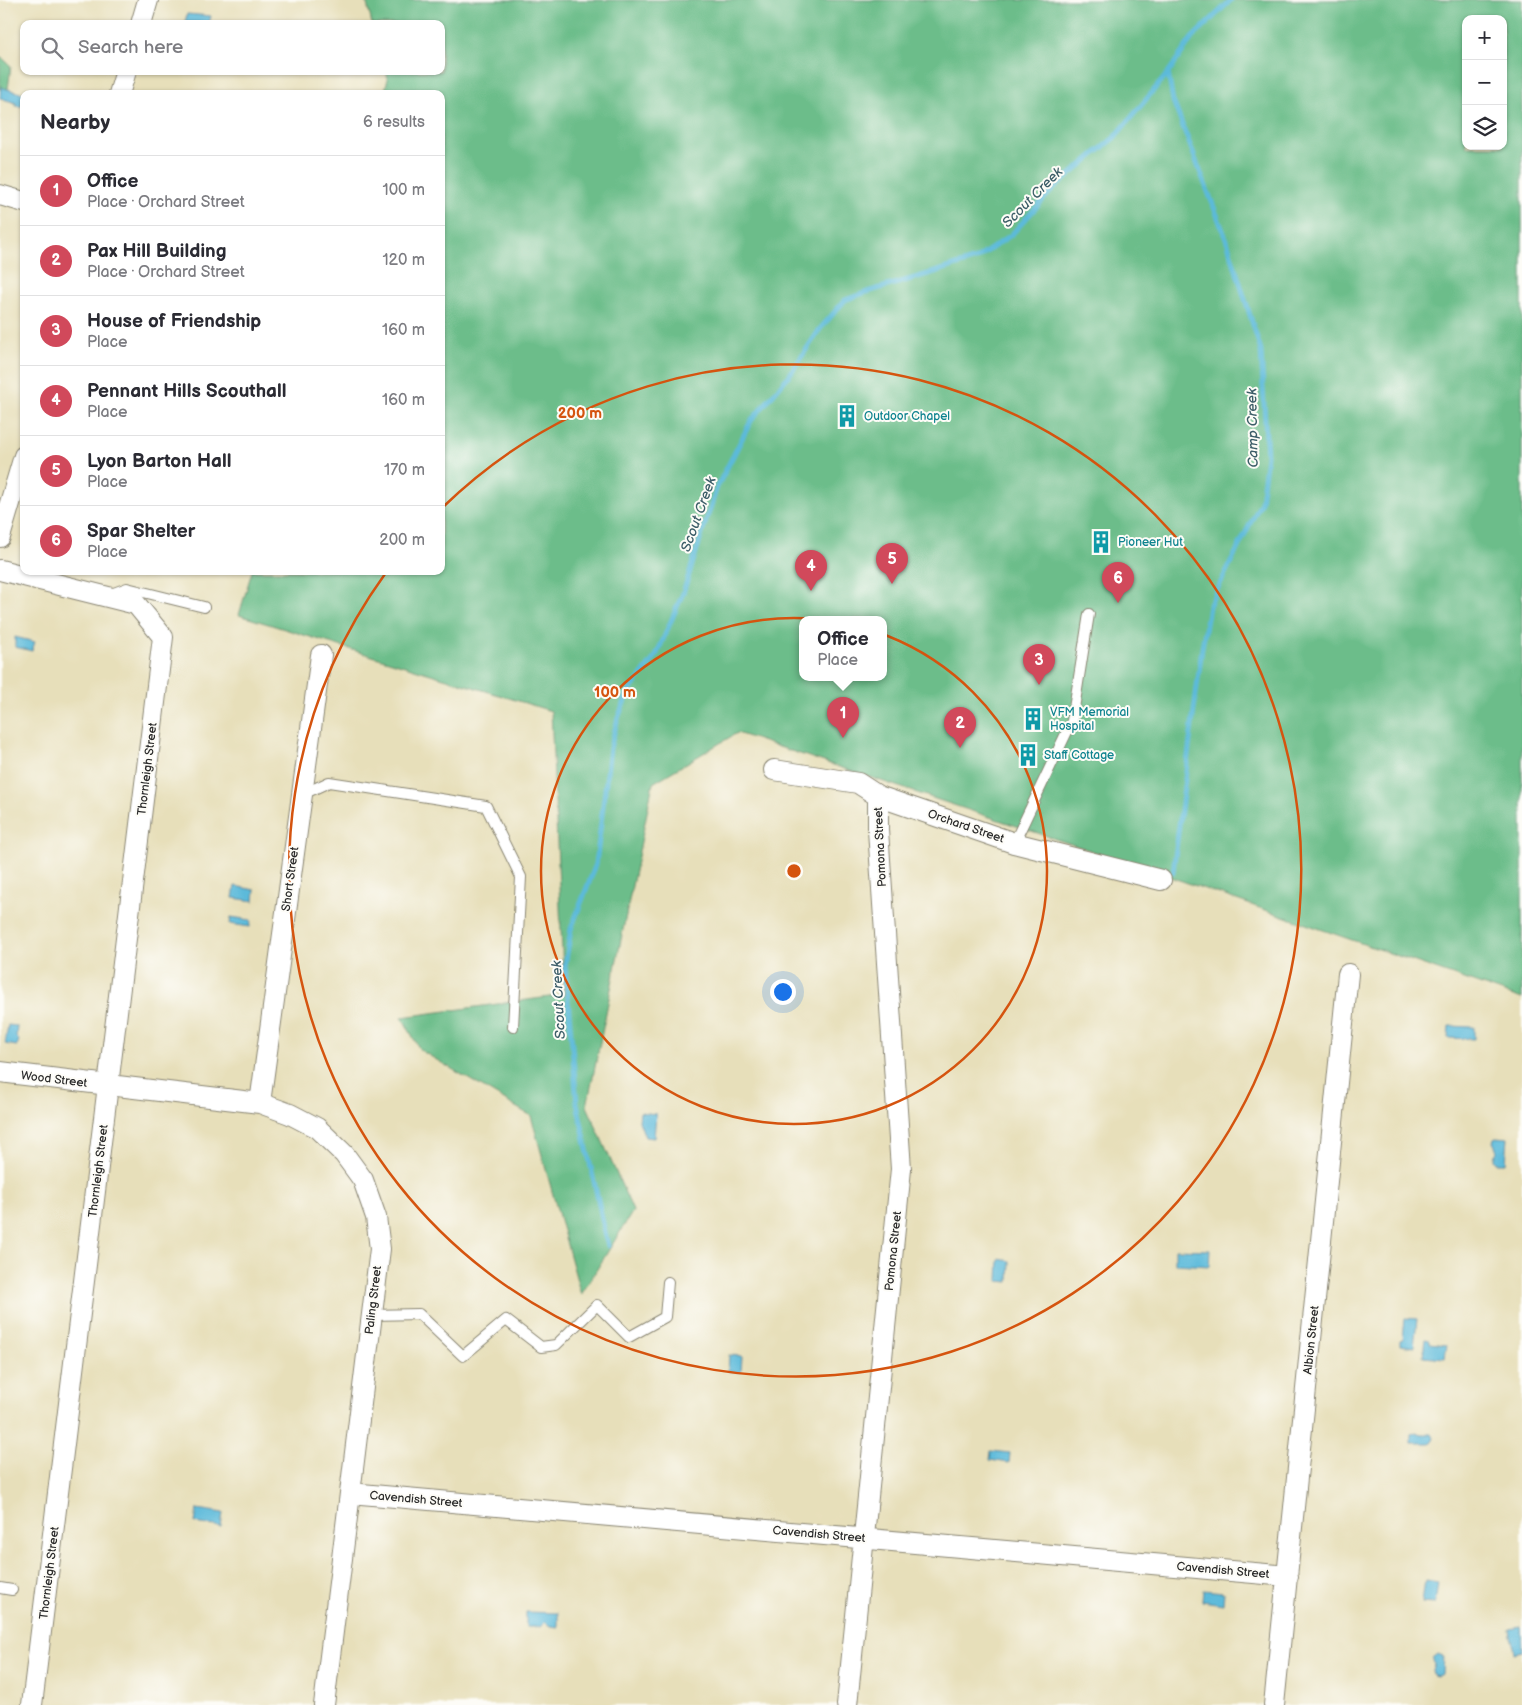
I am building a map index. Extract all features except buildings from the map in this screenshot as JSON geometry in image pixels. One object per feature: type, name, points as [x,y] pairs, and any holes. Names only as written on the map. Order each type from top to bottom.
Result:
[{"type":"street","points":[[141,20],[148,0]]},
{"type":"street","points":[[120,90],[125,75]]},
{"type":"street","points":[[0,195],[20,201]]},
{"type":"street","points":[[0,537],[20,470]]},
{"type":"street","points":[[0,570],[20,575]]},
{"type":"street","points":[[20,575],[106,596]]},
{"type":"street","name":"Thornleigh Street","points":[[32,1705],[163,637],[136,604],[106,596]]},
{"type":"street","name":"Short Street","points":[[260,1103],[321,655]]},
{"type":"street","name":"Orchard Street","points":[[774,770],[858,783],[878,796],[1014,843],[1160,880]]},
{"type":"street","name":"Pomona Street","points":[[847,1705],[901,1170],[878,830],[878,796]]},
{"type":"street","name":"Albion Street","points":[[1274,1705],[1348,974]]},
{"type":"street","name":"Wood Street","points":[[0,1072],[108,1085]]},
{"type":"street","name":"Paling Street","points":[[108,1085],[260,1103],[290,1114],[317,1128],[344,1154],[363,1180],[376,1217],[380,1249],[324,1705]]},
{"type":"street","name":"Cavendish Street","points":[[350,1494],[1288,1576]]},
{"type":"lane","points":[[106,596],[127,588],[204,607]]},
{"type":"lane","points":[[1014,843],[1072,721],[1089,614]]},
{"type":"lane","points":[[301,795],[329,782],[486,806],[521,876],[513,1027]]},
{"type":"lane","points":[[372,1315],[419,1314],[463,1356],[506,1320],[541,1347],[556,1345],[597,1305],[629,1337],[664,1317],[668,1282]]},
{"type":"lane","points":[[0,1588],[12,1590]]},
{"type":"green space","points":[[366,0],[1522,0],[1522,999],[1182,881],[737,733],[653,783],[587,1106],[633,1211],[581,1295],[531,1116],[420,1050],[402,1017],[564,995],[551,711],[239,615],[251,575],[445,575],[445,90],[385,90],[388,79],[387,75],[445,75],[445,20],[371,20]]},
{"type":"green space","points":[[0,56],[11,66],[8,89],[0,88]]},
{"type":"water","points":[[187,14],[211,16],[210,20],[186,20]]},
{"type":"water","points":[[1,87],[20,93],[20,107],[16,106],[16,103],[0,98]]},
{"type":"water","points":[[15,637],[35,642],[32,651],[15,647]]},
{"type":"water","points":[[235,886],[255,890],[254,901],[233,898]]},
{"type":"water","points":[[231,917],[251,920],[250,927],[230,924]]},
{"type":"water","points":[[8,1025],[17,1026],[16,1037],[19,1040],[17,1046],[5,1044]]},
{"type":"water","points":[[1449,1026],[1474,1027],[1474,1039],[1448,1038]]},
{"type":"water","points":[[640,1112],[656,1114],[654,1138],[645,1137],[639,1121]]},
{"type":"water","points":[[1496,1137],[1508,1138],[1506,1163],[1496,1163],[1494,1160],[1497,1151],[1493,1142]]},
{"type":"water","points":[[1175,1249],[1210,1250],[1209,1266],[1175,1264]]},
{"type":"water","points":[[999,1259],[1010,1261],[1009,1282],[998,1281]]},
{"type":"water","points":[[1405,1318],[1417,1319],[1414,1347],[1400,1345],[1400,1340],[1403,1339]]},
{"type":"water","points":[[1425,1339],[1430,1340],[1430,1343],[1447,1345],[1445,1358],[1423,1356]]},
{"type":"water","points":[[729,1355],[742,1356],[741,1372],[728,1371]]},
{"type":"water","points":[[1416,1432],[1432,1434],[1434,1438],[1430,1443],[1411,1443],[1411,1434]]},
{"type":"water","points":[[991,1451],[1010,1453],[1009,1463],[990,1460]]},
{"type":"water","points":[[197,1509],[223,1513],[221,1527],[195,1523]]},
{"type":"water","points":[[1425,1580],[1438,1582],[1435,1604],[1422,1603]]},
{"type":"water","points":[[1203,1590],[1224,1592],[1223,1604],[1202,1601]]},
{"type":"water","points":[[526,1612],[558,1613],[558,1627],[550,1626],[545,1622],[540,1627],[526,1627]]},
{"type":"water","points":[[1521,1627],[1522,1652],[1514,1654],[1510,1629]]},
{"type":"water","points":[[1438,1654],[1443,1656],[1442,1674],[1437,1676],[1433,1675],[1432,1670],[1434,1665],[1433,1658]]},
{"type":"waterway","name":"Scout Creek","points":[[608,1246],[577,1103],[565,966],[571,929],[596,864],[610,748],[618,718],[628,693],[656,656],[683,593],[717,487],[751,421],[790,374],[820,329],[845,300],[976,259],[1011,235],[1053,189],[1115,137],[1168,73],[1192,38],[1231,0]]},
{"type":"waterway","name":"Camp Creek","points":[[1168,73],[1173,101],[1227,241],[1261,351],[1267,456],[1261,502],[1209,606],[1173,872]]},
{"type":"place","name":"Outdoor Chapel","points":[[847,416]]},
{"type":"place","name":"Pioneer Hut","points":[[1101,542]]},
{"type":"place","name":"Lyon Barton Hall","points":[[892,584]]},
{"type":"place","name":"Pennant Hills Scouthall","points":[[811,591]]},
{"type":"place","name":"Spar Shelter","points":[[1118,603]]},
{"type":"place","name":"House of Friendship","points":[[1039,685]]},
{"type":"place","name":"VFM Memorial Hospital","points":[[1033,719]]},
{"type":"place","name":"Office","points":[[843,738]]},
{"type":"place","name":"Pax Hill Building","points":[[960,748]]},
{"type":"place","name":"Staff Cottage","points":[[1028,755]]}]
